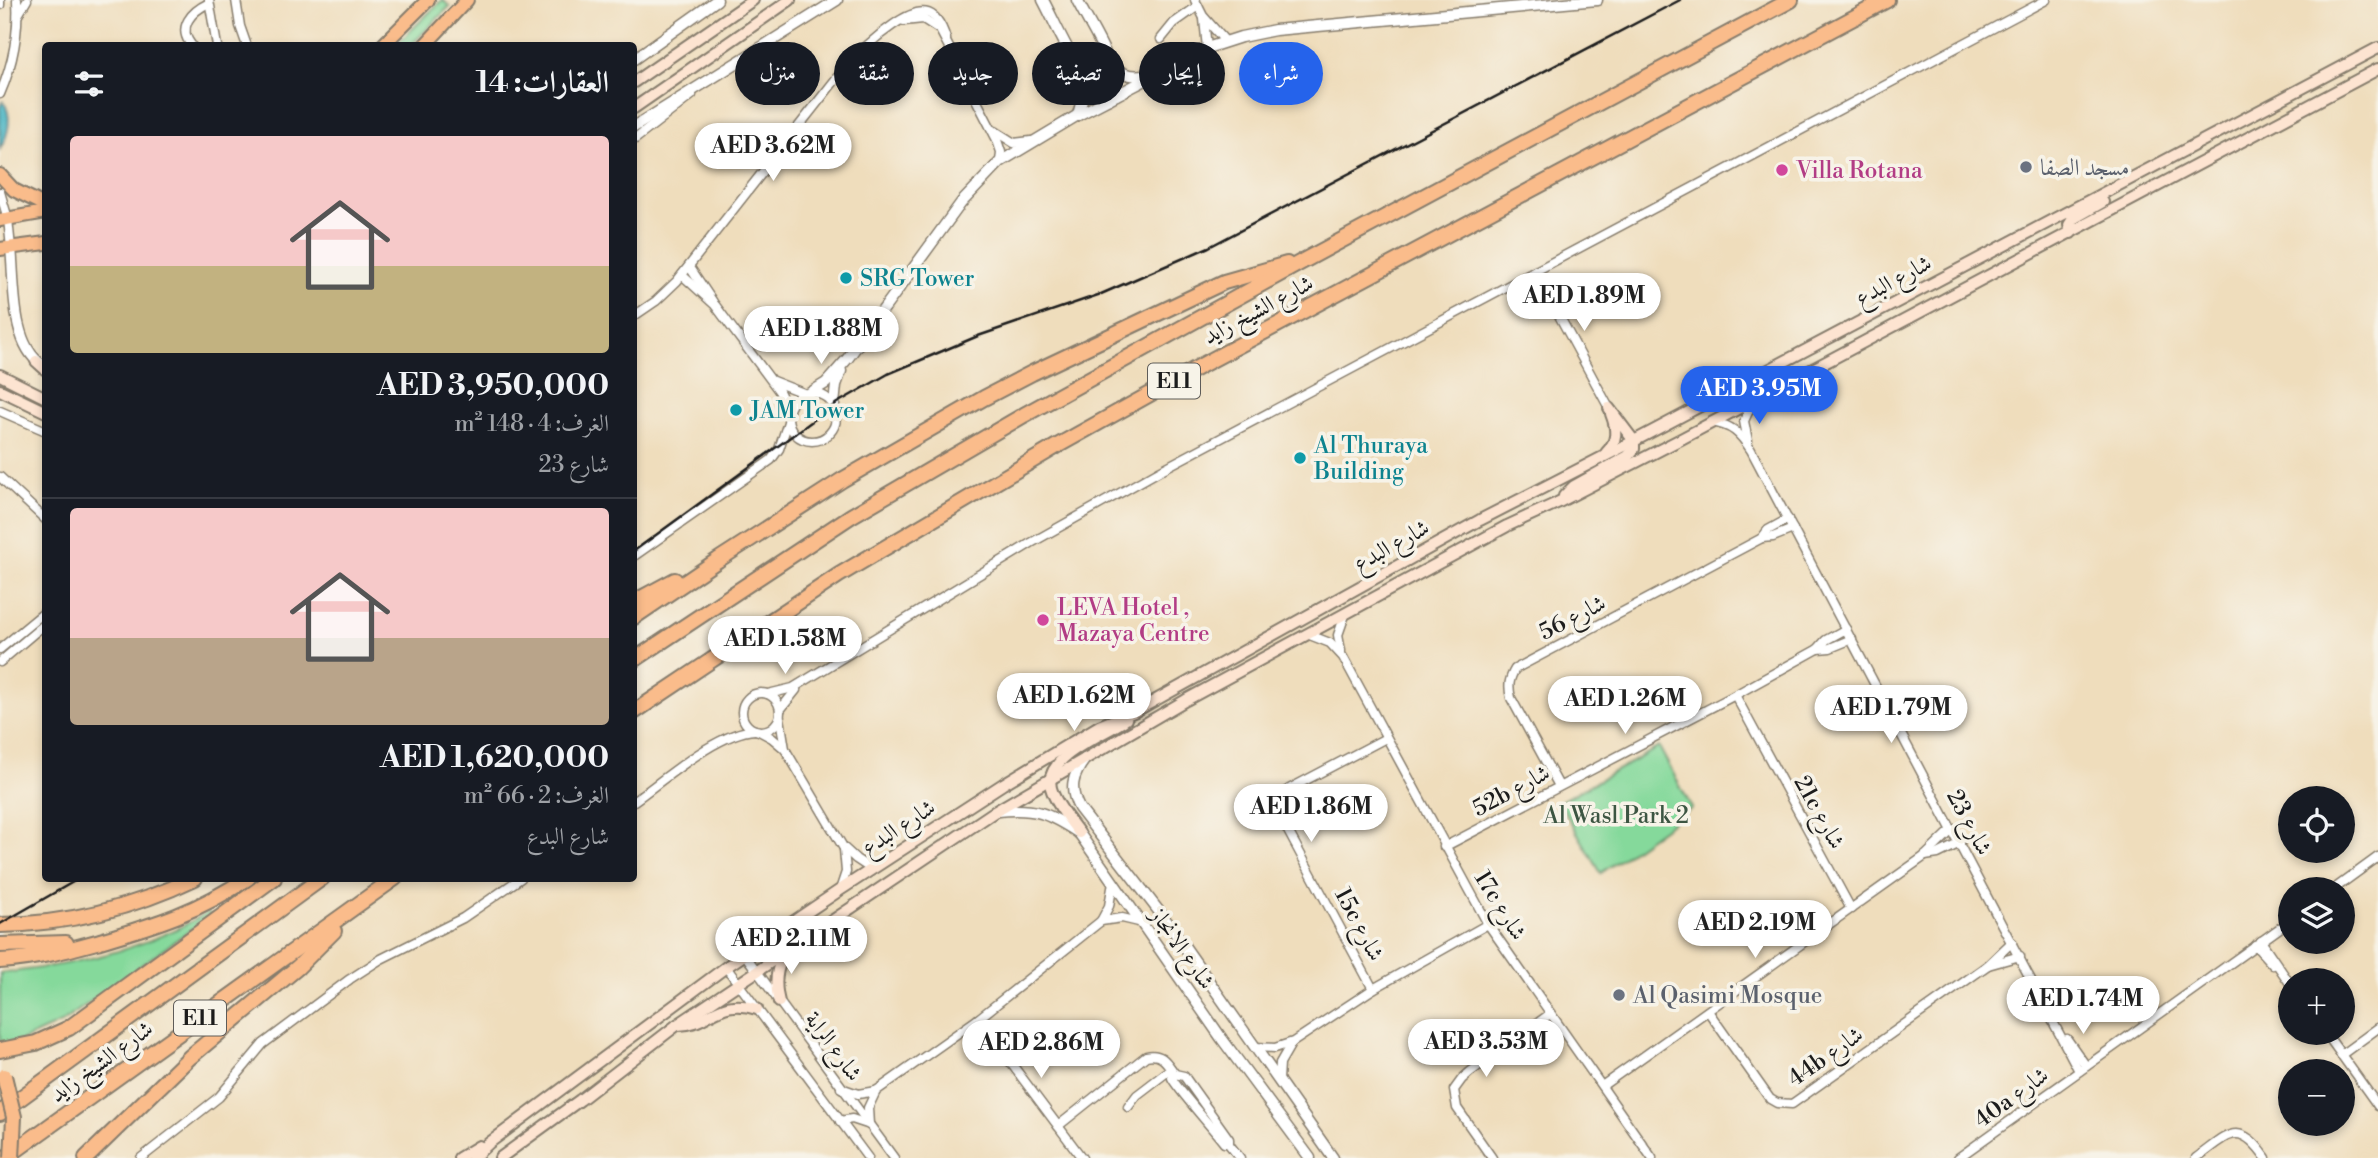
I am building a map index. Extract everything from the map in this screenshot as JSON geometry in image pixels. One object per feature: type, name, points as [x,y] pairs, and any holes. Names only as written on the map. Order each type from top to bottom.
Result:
[{"type":"highway","name":"شارع الشيخ زايد","points":[[637,658],[873,502],[1024,415],[1305,260],[1790,0]]},
{"type":"highway","name":"شارع الشيخ زايد","points":[[637,710],[839,575],[1056,446],[1204,364],[1887,0]]},
{"type":"highway","points":[[637,615],[718,559],[889,452],[1032,373],[1224,282],[1305,260]]},
{"type":"highway","points":[[637,600],[718,559]]},
{"type":"highway","points":[[0,925],[53,922],[102,913],[150,898],[186,882]]},
{"type":"highway","points":[[0,961],[43,956],[167,921],[211,901],[242,882]]},
{"type":"highway","points":[[0,1050],[36,1043],[69,1028],[269,882]]},
{"type":"highway","name":"شارع الشيخ زايد","points":[[0,1113],[317,882]]},
{"type":"highway","name":"شارع الشيخ زايد","points":[[5,1158],[390,882]]},
{"type":"highway","points":[[86,1158],[190,1057],[298,967],[362,902]]},
{"type":"highway","points":[[0,946],[102,940]]},
{"type":"highway","points":[[1,1072],[14,1117],[12,1158]]},
{"type":"main road","points":[[386,42],[428,0]]},
{"type":"main road","points":[[428,42],[467,0]]},
{"type":"main road","points":[[637,80],[753,0]]},
{"type":"main road","points":[[637,106],[790,0]]},
{"type":"main road","name":"شارع البدع","points":[[473,1158],[489,1143],[726,968],[871,869],[1099,726],[1136,711],[1479,520],[1634,441],[2378,48]]},
{"type":"main road","name":"شارع البدع","points":[[500,1158],[677,1024],[994,811],[1049,779],[1307,634],[1507,526],[1557,503],[1754,400],[2378,69]]},
{"type":"main road","points":[[0,175],[14,190],[42,205]]},
{"type":"main road","points":[[2071,233],[2069,225],[2073,219],[2106,200],[2117,187]]},
{"type":"main road","points":[[4,220],[42,213]]},
{"type":"main road","points":[[6,248],[42,244]]},
{"type":"main road","points":[[0,375],[42,396]]},
{"type":"main road","points":[[0,390],[42,410]]},
{"type":"main road","points":[[1557,503],[1574,486],[1631,454],[1634,441],[1609,408]]},
{"type":"main road","points":[[1604,456],[1613,445],[1616,431],[1609,408]]},
{"type":"main road","points":[[1079,833],[1054,796],[1049,779],[1053,769],[1063,758],[1120,724],[1136,711]]},
{"type":"main road","points":[[779,1002],[775,988],[776,973],[786,949]]},
{"type":"main road","points":[[677,1024],[692,1025],[726,1006],[757,1009]]},
{"type":"main road","points":[[459,1158],[489,1143]]},
{"type":"main road","points":[[509,1158],[516,1147]]},
{"type":"street","points":[[0,94],[10,65],[18,15],[17,0]]},
{"type":"street","points":[[18,15],[27,0]]},
{"type":"street","points":[[236,0],[246,42]]},
{"type":"street","points":[[637,57],[717,0]]},
{"type":"street","points":[[637,125],[837,0]]},
{"type":"street","points":[[1043,0],[1065,42]]},
{"type":"street","points":[[1075,0],[1099,42]]},
{"type":"street","points":[[1161,39],[1174,23],[1197,3],[1203,16],[1225,41],[1292,28],[1597,0]]},
{"type":"street","points":[[871,869],[843,847],[785,749],[744,720],[743,705],[753,695],[785,692],[1042,536],[2046,0]]},
{"type":"street","points":[[190,42],[185,34],[186,24],[191,15],[209,1],[216,42]]},
{"type":"street","points":[[1203,16],[1206,42]]},
{"type":"street","points":[[637,314],[656,301],[682,275],[843,70],[862,50],[894,24],[923,19],[935,25],[946,39],[1000,147],[1000,162]]},
{"type":"street","points":[[637,138],[713,77]]},
{"type":"street","points":[[1078,116],[1081,105]]},
{"type":"street","points":[[637,554],[771,460],[779,449],[789,412],[798,397],[826,383],[848,358],[961,203],[1000,162],[1098,105]]},
{"type":"street","points":[[990,127],[1014,143],[1035,141]]},
{"type":"street","points":[[0,192],[18,322],[24,345],[42,366]]},
{"type":"street","points":[[0,238],[6,248]]},
{"type":"street","points":[[689,266],[779,391],[789,412]]},
{"type":"street","points":[[1535,271],[1609,408]]},
{"type":"street","points":[[682,275],[715,305]]},
{"type":"street","points":[[788,422],[791,430],[804,440],[821,440],[834,429],[834,405],[839,376],[848,358]]},
{"type":"street","points":[[770,379],[823,396],[834,405]]},
{"type":"street","name":"شارع 23","points":[[1751,450],[1744,421],[1754,400]]},
{"type":"street","points":[[0,411],[42,429]]},
{"type":"street","name":"شارع 23","points":[[1711,422],[1732,427],[1751,450],[2057,1026],[2083,1068]]},
{"type":"street","points":[[0,477],[42,516]]},
{"type":"street","name":"شارع 56","points":[[1762,538],[1768,530],[1788,519]]},
{"type":"street","name":"شارع 56","points":[[1559,786],[1511,698],[1510,678],[1515,669],[1762,538],[1773,537],[1793,529]]},
{"type":"street","points":[[0,649],[42,614]]},
{"type":"street","name":"17c شارع","points":[[1343,657],[1338,635],[1345,615]]},
{"type":"street","points":[[0,662],[42,626]]},
{"type":"street","name":"52b شارع","points":[[1444,847],[1735,695],[1818,649],[1826,640],[1846,629]]},
{"type":"street","name":"17c شارع","points":[[1307,634],[1330,643],[1343,657],[1488,924],[1653,1158]]},
{"type":"street","name":"52b شارع","points":[[1818,649],[1830,648],[1852,639]]},
{"type":"street","points":[[637,799],[721,740],[737,733],[772,727],[789,698],[808,678]]},
{"type":"street","points":[[768,694],[776,701],[780,713],[785,749]]},
{"type":"street","name":"21c شارع","points":[[1735,695],[1851,909]]},
{"type":"street","name":"15c شارع","points":[[1373,989],[1278,808],[1283,794],[1289,789],[1386,738]]},
{"type":"street","name":"شارع الانجاز","points":[[1087,757],[1073,778],[1074,799],[1079,808],[1168,923],[1333,1158]]},
{"type":"street","name":"شارع الانجاز","points":[[994,811],[1023,808],[1036,810],[1052,815],[1079,833],[1307,1156]]},
{"type":"street","points":[[1602,1086],[1925,856],[1952,830]]},
{"type":"street","points":[[1925,856],[1960,843]]},
{"type":"street","points":[[840,890],[846,865],[843,847]]},
{"type":"street","points":[[2351,877],[2378,858]]},
{"type":"street","points":[[141,1158],[219,1097],[263,1044],[350,979],[397,950],[463,918],[516,882]]},
{"type":"street","points":[[841,1088],[858,1094],[876,1091],[978,1019],[1101,921],[1109,906],[1113,882]]},
{"type":"street","points":[[1101,921],[1122,918],[1143,923]]},
{"type":"street","points":[[1255,1047],[1275,1048],[1293,1042],[1373,989],[1488,924]]},
{"type":"street","name":"40a شارع","points":[[1958,1158],[2278,929]]},
{"type":"street","name":"44b شارع","points":[[1708,1011],[1770,1099],[1777,1103],[1792,1104],[1988,965],[2012,942]]},
{"type":"street","points":[[2258,943],[2278,969]]},
{"type":"street","name":"شارع الراية","points":[[745,955],[894,1158]]},
{"type":"street","name":"44b شارع","points":[[1988,965],[2020,956]]},
{"type":"street","name":"شارع الراية","points":[[726,968],[867,1158]]},
{"type":"street","points":[[1492,1158],[1457,1108],[1454,1090],[1470,1072],[1550,1014]]},
{"type":"street","points":[[978,1019],[1082,1158]]},
{"type":"street","points":[[2341,1055],[2378,1028]]},
{"type":"street","points":[[1279,1080],[1280,1063],[1293,1042]]},
{"type":"street","points":[[2334,1045],[2378,1106]]},
{"type":"street","points":[[1058,1126],[1146,1056],[1154,1055],[1162,1057],[1173,1072],[1184,1076],[1240,1158]]},
{"type":"street","points":[[1128,1107],[1137,1095],[1173,1072]]},
{"type":"street","points":[[840,1121],[852,1119],[869,1126],[868,1108],[876,1091]]},
{"type":"street","points":[[2196,1158],[2235,1134],[2250,1137],[2266,1158]]},
{"type":"green space","points":[[442,0],[450,6],[414,42],[399,42]]},
{"type":"green space","name":"Al Wasl Park 2","points":[[1659,747],[1692,808],[1601,873],[1559,802]]},
{"type":"green space","points":[[208,912],[211,915],[61,1023],[21,1041],[0,1045],[0,973],[54,966],[108,954],[159,937]]},
{"type":"water","points":[[3,101],[9,125],[0,149],[0,107]]},
{"type":"railway","points":[[637,549],[837,403],[888,374],[978,336],[1101,294],[1209,247],[1680,0]]},
{"type":"railway","points":[[0,924],[73,882]]},
{"type":"place","name":"مسجد الصفا","points":[[2026,167]]},
{"type":"place","name":"Villa Rotana","points":[[1782,170]]},
{"type":"place","name":"SRG Tower","points":[[846,278]]},
{"type":"place","name":"JAM Tower","points":[[736,410]]},
{"type":"place","name":"Al Thuraya Building","points":[[1300,458]]},
{"type":"place","name":"LEVA Hotel , Mazaya Centre","points":[[1043,620]]},
{"type":"place","name":"Al Qasimi Mosque","points":[[1619,995]]}]
